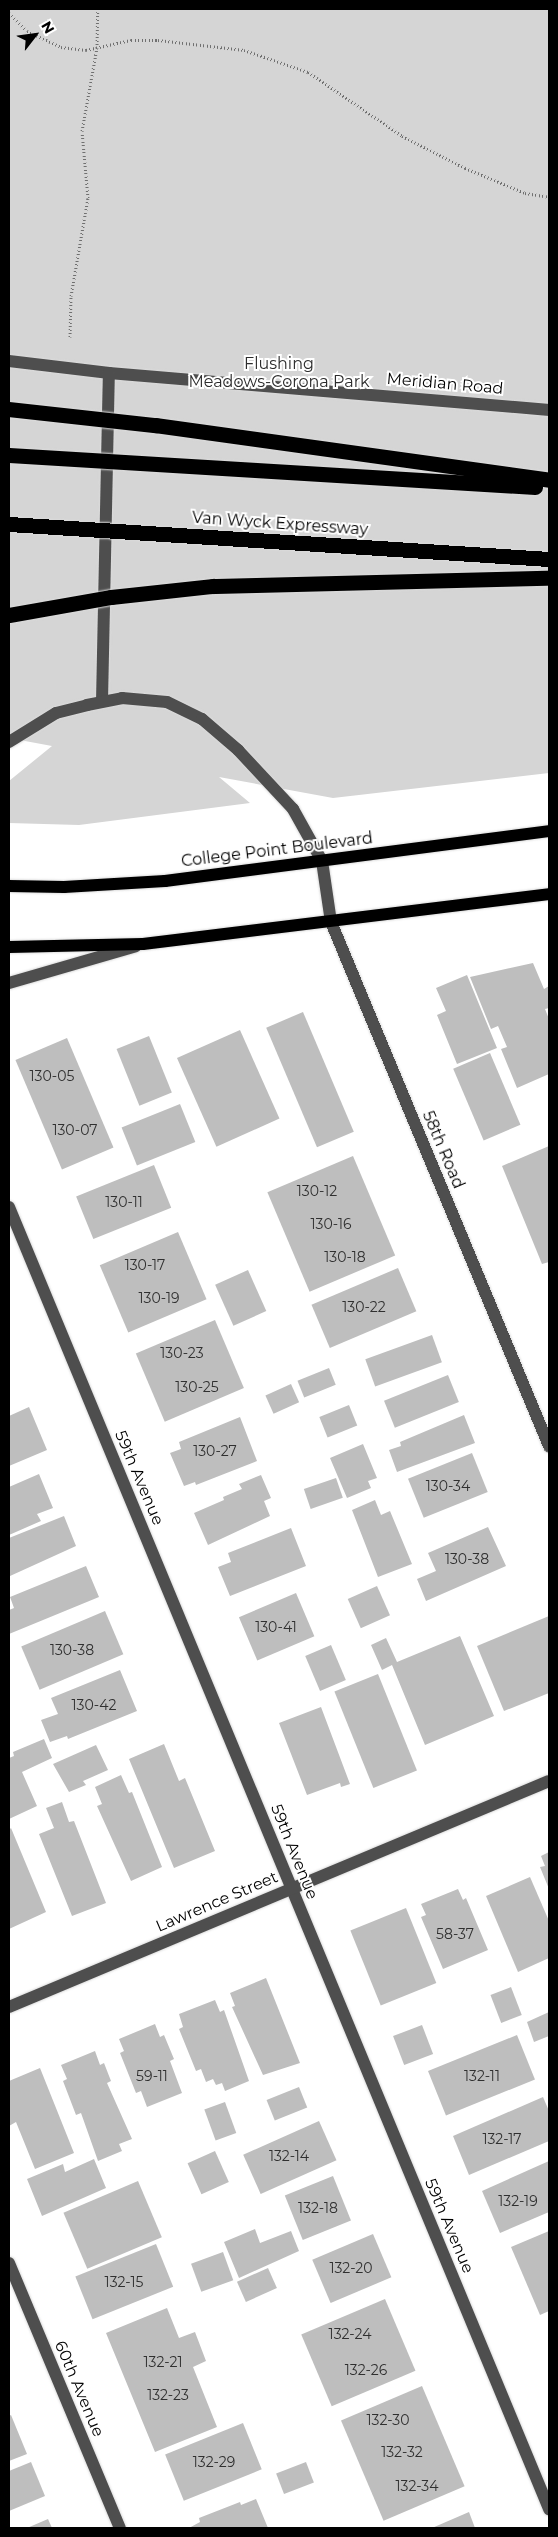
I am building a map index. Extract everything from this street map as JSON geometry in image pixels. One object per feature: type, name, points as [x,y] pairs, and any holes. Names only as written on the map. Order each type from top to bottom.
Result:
[{"type":"highway","points":[[9,409],[155,426],[549,480]]},
{"type":"highway","points":[[9,455],[549,488]]},
{"type":"highway","name":"Van Wyck Expressway","points":[[9,524],[549,559]]},
{"type":"highway","points":[[9,615],[110,596],[213,586],[549,578]]},
{"type":"main road","name":"College Point Boulevard","points":[[9,886],[112,886],[549,831]]},
{"type":"main road","points":[[9,947],[143,944],[549,894]]},
{"type":"street","name":"Meridian Road","points":[[9,361],[110,373],[549,410]]},
{"type":"street","points":[[102,701],[110,373]]},
{"type":"street","points":[[9,742],[56,712],[122,698],[167,702],[202,719],[238,750],[293,809],[322,861]]},
{"type":"street","name":"58th Road","points":[[322,861],[331,922],[549,1446]]},
{"type":"street","points":[[9,983],[143,944]]},
{"type":"street","name":"59th Avenue","points":[[9,1207],[549,2509]]},
{"type":"street","name":"Lawrence Street","points":[[9,2007],[549,1782]]},
{"type":"street","name":"60th Avenue","points":[[9,2263],[120,2528]]},
{"type":"path","points":[[70,337],[71,296],[88,198],[82,131],[97,48],[98,9]]},
{"type":"path","points":[[9,13],[27,31],[61,47],[86,50],[130,40],[158,40],[244,50],[308,72],[402,136],[465,168],[525,193],[549,197]]},
{"type":"green space","name":"Flushing Meadows-Corona Park","points":[[9,9],[549,9],[549,773],[333,798],[219,777],[250,803],[79,825],[9,823],[9,781],[52,746],[9,738]]},
{"type":"building","points":[[533,963],[544,989],[549,986],[549,1008],[545,1009],[549,1019],[549,1074],[517,1088],[501,1049],[507,1047],[498,1026],[491,1029],[470,977]]},
{"type":"building","points":[[467,975],[497,1048],[457,1064],[437,1015],[446,1011],[436,988]]},
{"type":"building","points":[[303,1012],[354,1132],[317,1147],[266,1028]]},
{"type":"building","points":[[240,1030],[279,1119],[216,1147],[177,1058]]},
{"type":"building","points":[[149,1036],[172,1093],[139,1106],[117,1049]]},
{"type":"building","points":[[67,1038],[113,1148],[62,1169],[15,1060]]},
{"type":"building","points":[[490,1053],[520,1125],[484,1140],[453,1069]]},
{"type":"building","points":[[180,1104],[195,1142],[137,1166],[122,1128]]},
{"type":"building","points":[[549,1146],[549,1262],[542,1264],[502,1166]]},
{"type":"building","points":[[353,1156],[395,1255],[310,1292],[267,1192]]},
{"type":"building","points":[[154,1165],[171,1208],[93,1239],[76,1196]]},
{"type":"building","points":[[178,1232],[207,1299],[128,1332],[100,1265]]},
{"type":"building","points":[[398,1268],[416,1311],[330,1348],[311,1305]]},
{"type":"building","points":[[248,1270],[266,1311],[233,1326],[215,1285]]},
{"type":"building","points":[[215,1320],[244,1388],[165,1422],[136,1354]]},
{"type":"building","points":[[432,1335],[442,1362],[375,1387],[365,1359]]},
{"type":"building","points":[[329,1368],[336,1385],[304,1397],[297,1381]]},
{"type":"building","points":[[448,1375],[459,1402],[395,1428],[384,1401]]},
{"type":"building","points":[[291,1384],[299,1402],[274,1414],[265,1395]]},
{"type":"building","points":[[349,1405],[357,1425],[328,1437],[319,1417]]},
{"type":"building","points":[[29,1407],[47,1450],[9,1466],[9,1416]]},
{"type":"building","points":[[464,1415],[475,1443],[397,1472],[389,1450],[401,1446],[400,1442]]},
{"type":"building","points":[[240,1417],[257,1461],[196,1485],[195,1482],[184,1486],[170,1453],[181,1449],[179,1442]]},
{"type":"building","points":[[363,1444],[377,1478],[368,1481],[371,1488],[347,1498],[330,1458]]},
{"type":"building","points":[[472,1453],[488,1492],[424,1518],[408,1479]]},
{"type":"building","points":[[39,1474],[53,1508],[37,1514],[41,1521],[9,1535],[9,1487]]},
{"type":"building","points":[[261,1475],[271,1498],[264,1501],[270,1516],[208,1545],[194,1513],[224,1500],[223,1497],[242,1489],[239,1484]]},
{"type":"building","points":[[336,1478],[343,1498],[311,1509],[304,1489]]},
{"type":"building","points":[[375,1500],[381,1515],[390,1511],[412,1564],[378,1577],[352,1510]]},
{"type":"building","points":[[64,1516],[76,1546],[10,1576],[9,1538]]},
{"type":"building","points":[[488,1527],[506,1566],[426,1601],[417,1579],[436,1571],[428,1553]]},
{"type":"building","points":[[291,1528],[306,1566],[230,1596],[218,1567],[231,1562],[228,1553]]},
{"type":"building","points":[[86,1566],[99,1597],[9,1634],[9,1610],[14,1608],[10,1597]]},
{"type":"building","points":[[377,1586],[390,1615],[361,1628],[348,1599]]},
{"type":"building","points":[[296,1593],[314,1636],[257,1660],[239,1617]]},
{"type":"building","points":[[105,1611],[123,1654],[40,1690],[21,1647]]},
{"type":"building","points":[[549,1616],[549,1693],[504,1711],[477,1646]]},
{"type":"building","points":[[460,1636],[494,1716],[425,1745],[392,1665],[382,1670],[371,1645],[386,1638],[397,1662]]},
{"type":"building","points":[[331,1645],[346,1680],[320,1691],[305,1656]]},
{"type":"building","points":[[120,1670],[137,1711],[68,1739],[67,1736],[50,1742],[41,1720],[58,1714],[51,1698]]},
{"type":"building","points":[[378,1674],[417,1770],[373,1788],[334,1692]]},
{"type":"building","points":[[321,1707],[350,1784],[341,1787],[340,1783],[307,1795],[279,1723]]},
{"type":"building","points":[[44,1739],[52,1758],[22,1772],[37,1806],[9,1819],[9,1758],[14,1756],[13,1752]]},
{"type":"building","points":[[164,1744],[179,1781],[185,1778],[215,1851],[174,1868],[129,1759]]},
{"type":"building","points":[[96,1745],[108,1770],[83,1781],[86,1785],[69,1792],[53,1764]]},
{"type":"building","points":[[121,1775],[129,1793],[132,1792],[162,1867],[131,1881],[97,1806],[102,1804],[95,1787]]},
{"type":"building","points":[[62,1802],[69,1822],[74,1821],[106,1903],[72,1916],[39,1834],[54,1828],[46,1808]]},
{"type":"building","points":[[11,1828],[46,1912],[9,1929],[9,1830]]},
{"type":"building","points":[[549,1852],[549,1889],[540,1867],[545,1866],[541,1856]]},
{"type":"building","points":[[530,1877],[549,1921],[549,1958],[518,1972],[486,1896]]},
{"type":"building","points":[[458,1889],[463,1900],[466,1898],[488,1950],[443,1969],[421,1917],[426,1915],[421,1904]]},
{"type":"building","points":[[406,1908],[436,1983],[381,2006],[350,1930]]},
{"type":"building","points":[[266,1978],[300,2063],[263,2075],[232,2007],[235,2006],[230,1993]]},
{"type":"building","points":[[511,1987],[522,2015],[501,2023],[490,1995]]},
{"type":"building","points":[[215,2000],[220,2012],[224,2010],[249,2081],[225,2091],[222,2083],[216,2085],[213,2079],[206,2082],[201,2069],[196,2071],[179,2029],[183,2027],[179,2014]]},
{"type":"building","points":[[549,2012],[549,2036],[534,2042],[527,2022]]},
{"type":"building","points":[[155,2024],[160,2037],[164,2035],[174,2059],[170,2061],[182,2093],[147,2107],[141,2091],[136,2093],[120,2053],[124,2051],[119,2039]]},
{"type":"building","points":[[422,2025],[433,2054],[404,2065],[393,2036]]},
{"type":"building","points":[[517,2035],[535,2080],[446,2115],[428,2071]]},
{"type":"building","points":[[95,2051],[100,2065],[104,2063],[111,2081],[107,2083],[132,2139],[119,2144],[122,2151],[98,2161],[81,2113],[76,2115],[63,2081],[67,2079],[61,2065]]},
{"type":"building","points":[[40,2068],[74,2153],[35,2169],[16,2122],[9,2126],[9,2081]]},
{"type":"building","points":[[299,2087],[307,2107],[275,2121],[267,2100]]},
{"type":"building","points":[[543,2097],[549,2111],[549,2141],[469,2175],[453,2136]]},
{"type":"building","points":[[225,2102],[236,2133],[216,2141],[204,2110]]},
{"type":"building","points":[[319,2121],[336,2160],[261,2194],[243,2155]]},
{"type":"building","points":[[215,2151],[229,2182],[201,2194],[188,2163]]},
{"type":"building","points":[[94,2159],[106,2188],[42,2216],[27,2179],[63,2164],[65,2172]]},
{"type":"building","points":[[549,2161],[549,2212],[500,2233],[482,2191]]},
{"type":"building","points":[[333,2176],[351,2221],[303,2240],[285,2195]]},
{"type":"building","points":[[138,2181],[162,2237],[87,2269],[63,2213]]},
{"type":"building","points":[[255,2229],[260,2243],[291,2231],[299,2251],[239,2278],[224,2242]]},
{"type":"building","points":[[549,2231],[549,2311],[540,2315],[511,2247]]},
{"type":"building","points":[[373,2234],[391,2277],[331,2303],[312,2260]]},
{"type":"building","points":[[156,2244],[173,2287],[93,2319],[75,2277]]},
{"type":"building","points":[[223,2252],[233,2280],[201,2292],[191,2264]]},
{"type":"building","points":[[268,2268],[277,2288],[246,2302],[237,2282]]},
{"type":"building","points":[[385,2299],[415,2371],[332,2406],[301,2335]]},
{"type":"building","points":[[167,2308],[179,2338],[195,2332],[206,2361],[193,2367],[217,2427],[155,2452],[106,2333]]},
{"type":"building","points":[[422,2386],[465,2486],[384,2521],[341,2420]]},
{"type":"building","points":[[11,2415],[27,2454],[9,2461],[9,2416]]},
{"type":"building","points":[[243,2423],[262,2469],[184,2501],[165,2454]]},
{"type":"building","points":[[31,2462],[45,2496],[9,2511],[9,2471]]},
{"type":"building","points":[[306,2462],[314,2483],[284,2494],[276,2473]]},
{"type":"building","points":[[256,2499],[268,2528],[189,2528],[200,2522],[199,2518],[240,2502],[241,2505]]},
{"type":"building","points":[[469,2512],[475,2528],[432,2528]]},
{"type":"building","points":[[48,2519],[52,2528],[27,2528]]}]
